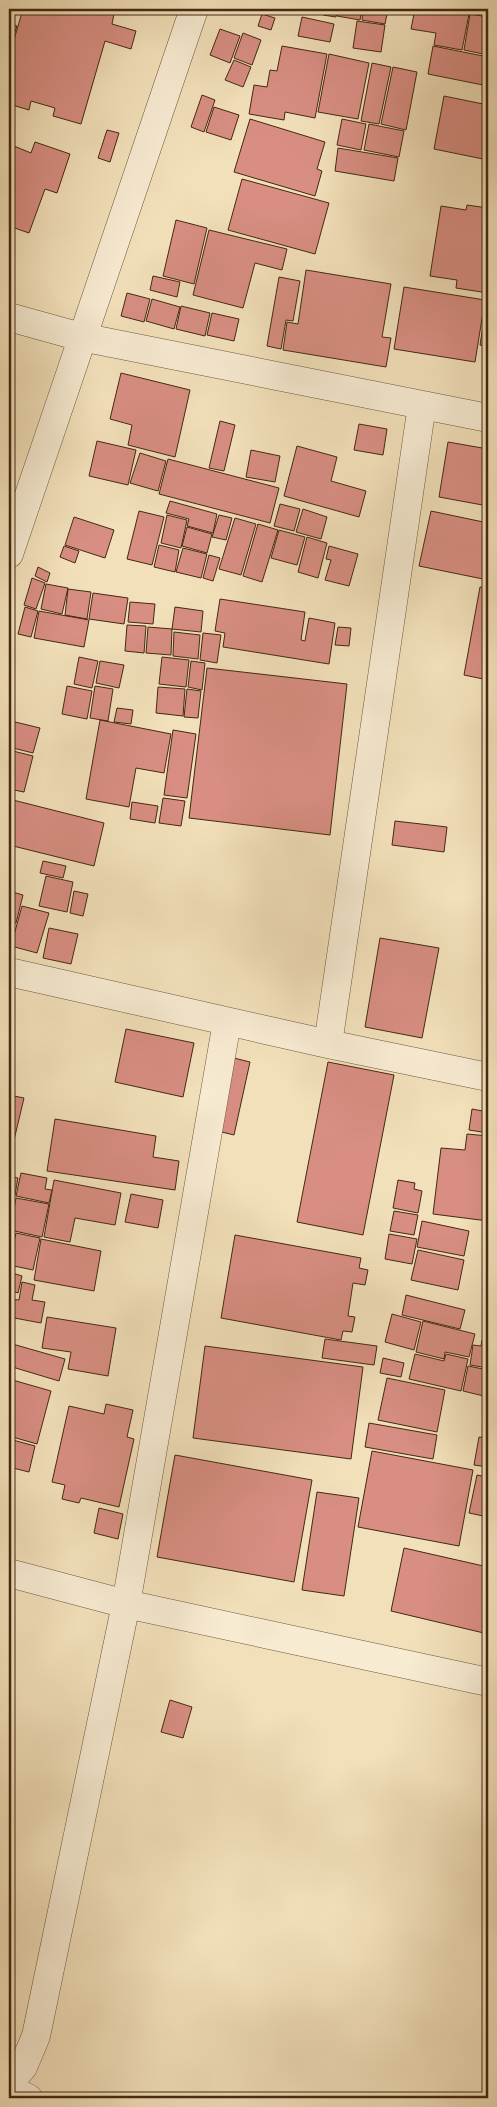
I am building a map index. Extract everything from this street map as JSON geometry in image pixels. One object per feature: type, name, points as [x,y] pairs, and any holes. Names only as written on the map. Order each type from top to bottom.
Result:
[{"type":"street","points":[[9,554],[81,337],[194,9]]},
{"type":"street","points":[[9,317],[81,337],[488,418]]},
{"type":"street","points":[[328,1044],[422,405]]},
{"type":"street","points":[[9,972],[227,1022],[488,1077]]},
{"type":"street","points":[[9,2083],[23,2067],[36,2036],[126,1604],[227,1022]]},
{"type":"street","points":[[9,1573],[126,1604],[488,1682]]},
{"type":"street","points":[[9,2090],[28,2098]]},
{"type":"building","points":[[23,9],[115,9],[112,24],[136,31],[131,49],[105,41],[81,124],[53,116],[55,108],[31,101],[29,110],[9,104],[9,57]]},
{"type":"building","points":[[297,9],[323,9],[322,14]]},
{"type":"building","points":[[324,9],[337,9],[336,17],[323,15]]},
{"type":"building","points":[[338,9],[362,9],[360,20],[337,16]]},
{"type":"building","points":[[363,9],[388,9],[385,24],[362,20]]},
{"type":"building","points":[[415,9],[440,9],[469,14],[462,50],[434,45],[436,33],[411,29]]},
{"type":"building","points":[[262,14],[275,18],[271,30],[258,26]]},
{"type":"building","points":[[470,14],[488,17],[488,55],[464,50]]},
{"type":"building","points":[[302,17],[334,24],[330,42],[298,36]]},
{"type":"building","points":[[357,21],[385,25],[381,52],[353,48]]},
{"type":"building","points":[[9,23],[17,26],[9,51]]},
{"type":"building","points":[[220,29],[240,36],[230,63],[210,55]]},
{"type":"building","points":[[243,33],[261,40],[252,65],[234,58]]},
{"type":"building","points":[[282,46],[327,54],[315,118],[285,112],[284,120],[249,114],[254,85],[267,87],[270,70],[277,71]]},
{"type":"building","points":[[433,46],[488,57],[483,85],[428,74]]},
{"type":"building","points":[[329,54],[369,63],[358,119],[318,112]]},
{"type":"building","points":[[234,60],[251,67],[243,87],[225,80]]},
{"type":"building","points":[[372,63],[391,67],[379,124],[361,121]]},
{"type":"building","points":[[393,67],[417,72],[406,130],[381,124]]},
{"type":"building","points":[[202,95],[215,100],[204,132],[191,127]]},
{"type":"building","points":[[444,96],[488,105],[488,160],[434,149]]},
{"type":"building","points":[[214,107],[239,115],[231,140],[206,132]]},
{"type":"building","points":[[250,119],[325,142],[317,169],[322,171],[315,196],[234,172]]},
{"type":"building","points":[[342,119],[366,124],[361,150],[337,145]]},
{"type":"building","points":[[369,124],[404,131],[399,157],[364,150]]},
{"type":"building","points":[[107,130],[119,133],[110,162],[98,158]]},
{"type":"building","points":[[35,142],[70,154],[57,193],[45,189],[29,233],[9,226],[9,144],[31,153]]},
{"type":"building","points":[[338,148],[398,158],[394,181],[335,171]]},
{"type":"building","points":[[242,179],[329,203],[315,254],[228,230]]},
{"type":"building","points":[[467,205],[488,208],[488,293],[456,288],[457,280],[430,276],[441,206],[466,210]]},
{"type":"building","points":[[176,220],[207,228],[194,284],[163,276]]},
{"type":"building","points":[[209,230],[287,249],[282,270],[255,263],[243,308],[193,295]]},
{"type":"building","points":[[306,270],[391,284],[382,337],[391,338],[386,367],[283,350],[287,322],[298,324]]},
{"type":"building","points":[[153,276],[180,282],[177,297],[150,290]]},
{"type":"building","points":[[279,277],[300,281],[293,321],[286,320],[281,349],[267,346]]},
{"type":"building","points":[[404,287],[485,300],[475,362],[394,349]]},
{"type":"building","points":[[127,293],[150,299],[144,322],[121,316]]},
{"type":"building","points":[[152,299],[180,307],[174,329],[146,321]]},
{"type":"building","points":[[181,306],[210,313],[205,336],[176,329]]},
{"type":"building","points":[[212,313],[239,319],[234,341],[207,335]]},
{"type":"building","points":[[485,313],[488,314],[488,347],[480,345]]},
{"type":"building","points":[[121,373],[190,390],[175,457],[128,445],[132,425],[110,419]]},
{"type":"building","points":[[220,421],[235,425],[224,471],[209,468]]},
{"type":"building","points":[[359,424],[387,429],[383,455],[354,450]]},
{"type":"building","points":[[97,441],[136,450],[128,485],[89,476]]},
{"type":"building","points":[[448,442],[488,449],[488,506],[439,497]]},
{"type":"building","points":[[297,446],[337,457],[331,481],[366,491],[359,517],[284,496]]},
{"type":"building","points":[[251,450],[280,456],[275,482],[246,477]]},
{"type":"building","points":[[140,453],[166,461],[158,491],[130,483]]},
{"type":"building","points":[[168,459],[279,488],[270,523],[159,494]]},
{"type":"building","points":[[170,501],[217,514],[213,533],[187,526],[189,519],[166,513]]},
{"type":"building","points":[[280,504],[300,509],[294,531],[274,526]]},
{"type":"building","points":[[303,509],[327,517],[321,539],[296,532]]},
{"type":"building","points":[[139,511],[164,517],[152,565],[127,559]]},
{"type":"building","points":[[431,511],[488,523],[488,580],[419,566]]},
{"type":"building","points":[[167,515],[187,520],[181,548],[161,543]]},
{"type":"building","points":[[219,515],[232,518],[226,540],[212,537]]},
{"type":"building","points":[[74,517],[114,530],[105,558],[65,545]]},
{"type":"building","points":[[235,518],[256,524],[241,575],[219,569]]},
{"type":"building","points":[[258,524],[278,530],[262,582],[243,576]]},
{"type":"building","points":[[187,527],[212,534],[207,553],[182,546]]},
{"type":"building","points":[[279,530],[305,537],[297,565],[271,558]]},
{"type":"building","points":[[307,537],[327,543],[318,578],[298,572]]},
{"type":"building","points":[[159,545],[179,550],[175,572],[154,567]]},
{"type":"building","points":[[64,546],[79,551],[75,563],[60,557]]},
{"type":"building","points":[[329,546],[358,554],[349,586],[325,580],[331,560],[326,559]]},
{"type":"building","points":[[183,548],[207,554],[201,578],[176,572]]},
{"type":"building","points":[[209,555],[220,558],[213,581],[203,578]]},
{"type":"building","points":[[38,567],[50,573],[47,582],[35,576]]},
{"type":"building","points":[[32,578],[45,583],[36,609],[24,605]]},
{"type":"building","points":[[46,584],[68,588],[62,614],[41,609]]},
{"type":"building","points":[[480,587],[488,588],[488,680],[464,675]]},
{"type":"building","points":[[68,589],[91,592],[87,619],[65,615]]},
{"type":"building","points":[[93,593],[128,598],[124,624],[89,619]]},
{"type":"building","points":[[220,599],[305,612],[301,640],[305,641],[309,618],[335,623],[329,664],[223,647],[225,633],[215,631]]},
{"type":"building","points":[[130,602],[155,604],[153,624],[128,622]]},
{"type":"building","points":[[25,607],[38,611],[31,637],[18,634]]},
{"type":"building","points":[[175,607],[203,611],[201,632],[172,629]]},
{"type":"building","points":[[39,611],[89,620],[84,647],[34,638]]},
{"type":"building","points":[[127,625],[146,626],[144,653],[125,651]]},
{"type":"building","points":[[148,627],[172,629],[171,655],[146,653]]},
{"type":"building","points":[[338,627],[351,628],[349,646],[335,645]]},
{"type":"building","points":[[174,632],[200,635],[198,659],[173,656]]},
{"type":"building","points":[[203,633],[221,635],[217,663],[200,660]]},
{"type":"building","points":[[79,657],[98,661],[92,688],[74,684]]},
{"type":"building","points":[[162,657],[189,660],[186,687],[159,684]]},
{"type":"building","points":[[100,661],[124,665],[119,688],[96,683]]},
{"type":"building","points":[[191,661],[205,663],[202,690],[188,687]]},
{"type":"building","points":[[207,668],[347,684],[330,835],[189,818]]},
{"type":"building","points":[[67,686],[92,691],[87,719],[62,714]]},
{"type":"building","points":[[95,686],[113,689],[108,721],[90,718]]},
{"type":"building","points":[[158,687],[185,689],[183,716],[156,713]]},
{"type":"building","points":[[187,689],[201,691],[198,718],[184,717]]},
{"type":"building","points":[[117,708],[133,710],[131,724],[114,722]]},
{"type":"building","points":[[100,720],[171,734],[164,773],[136,768],[129,807],[86,799]]},
{"type":"building","points":[[15,722],[40,728],[33,753],[9,747],[9,729],[12,731]]},
{"type":"building","points":[[173,730],[196,734],[187,798],[164,795]]},
{"type":"building","points":[[9,750],[33,756],[24,792],[9,789]]},
{"type":"building","points":[[163,798],[185,801],[181,826],[159,823]]},
{"type":"building","points":[[9,799],[104,823],[94,866],[9,845]]},
{"type":"building","points":[[132,802],[158,806],[155,823],[130,819]]},
{"type":"building","points":[[395,821],[447,827],[444,852],[392,845]]},
{"type":"building","points":[[43,861],[66,866],[63,878],[40,873]]},
{"type":"building","points":[[46,876],[73,882],[67,912],[39,906]]},
{"type":"building","points":[[9,891],[23,895],[16,923],[9,921]]},
{"type":"building","points":[[74,891],[88,894],[83,916],[70,913]]},
{"type":"building","points":[[22,906],[49,913],[37,953],[11,946]]},
{"type":"building","points":[[49,928],[78,934],[71,964],[43,958]]},
{"type":"building","points":[[380,938],[439,948],[422,1038],[365,1027]]},
{"type":"building","points":[[126,1029],[194,1043],[183,1097],[115,1082]]},
{"type":"building","points":[[234,1058],[250,1062],[234,1135],[218,1131]]},
{"type":"building","points":[[328,1062],[394,1075],[363,1235],[297,1222]]},
{"type":"building","points":[[9,1095],[24,1098],[10,1157],[9,1157]]},
{"type":"building","points":[[472,1109],[488,1112],[488,1133],[469,1130]]},
{"type":"building","points":[[55,1119],[156,1136],[153,1157],[179,1161],[175,1190],[47,1171]]},
{"type":"building","points":[[467,1134],[488,1136],[488,1221],[433,1214],[441,1148],[465,1150]]},
{"type":"building","points":[[21,1173],[47,1178],[45,1189],[52,1190],[49,1203],[16,1196]]},
{"type":"building","points":[[9,1176],[18,1178],[12,1211],[9,1210]]},
{"type":"building","points":[[54,1180],[121,1193],[115,1225],[75,1218],[70,1242],[44,1237]]},
{"type":"building","points":[[398,1180],[415,1183],[414,1189],[422,1191],[418,1213],[393,1208]]},
{"type":"building","points":[[131,1194],[163,1200],[158,1228],[125,1222]]},
{"type":"building","points":[[16,1198],[49,1204],[42,1237],[10,1230]]},
{"type":"building","points":[[394,1211],[418,1215],[414,1235],[390,1231]]},
{"type":"building","points":[[422,1221],[469,1231],[464,1256],[417,1247]]},
{"type":"building","points":[[16,1233],[40,1238],[33,1270],[9,1265]]},
{"type":"building","points":[[389,1234],[417,1239],[412,1264],[385,1259]]},
{"type":"building","points":[[235,1235],[361,1258],[359,1268],[368,1270],[365,1285],[353,1283],[348,1316],[355,1317],[352,1332],[343,1331],[341,1340],[221,1318]]},
{"type":"building","points":[[41,1239],[101,1251],[94,1291],[34,1280]]},
{"type":"building","points":[[418,1250],[464,1260],[458,1290],[411,1280]]},
{"type":"building","points":[[9,1272],[22,1276],[18,1293],[9,1290]]},
{"type":"building","points":[[22,1282],[35,1285],[32,1300],[45,1302],[41,1323],[9,1317],[9,1299],[19,1300]]},
{"type":"building","points":[[406,1295],[465,1310],[460,1329],[402,1315]]},
{"type":"building","points":[[392,1314],[421,1322],[414,1350],[385,1342]]},
{"type":"building","points":[[47,1317],[116,1328],[108,1376],[68,1369],[71,1352],[42,1348]]},
{"type":"building","points":[[423,1321],[475,1334],[469,1357],[445,1352],[444,1359],[416,1352]]},
{"type":"building","points":[[325,1339],[377,1346],[374,1365],[322,1358]]},
{"type":"building","points":[[482,1340],[488,1342],[488,1368],[470,1365],[473,1345],[481,1346]]},
{"type":"building","points":[[9,1343],[65,1359],[59,1381],[9,1366]]},
{"type":"building","points":[[205,1346],[363,1367],[351,1459],[193,1438]]},
{"type":"building","points":[[415,1354],[444,1361],[446,1354],[468,1359],[461,1391],[409,1379]]},
{"type":"building","points":[[383,1358],[404,1363],[401,1377],[380,1373]]},
{"type":"building","points":[[468,1366],[488,1370],[488,1397],[463,1391]]},
{"type":"building","points":[[387,1378],[445,1390],[437,1432],[378,1420]]},
{"type":"building","points":[[9,1379],[51,1391],[37,1444],[9,1436]]},
{"type":"building","points":[[106,1404],[133,1410],[127,1437],[134,1439],[119,1507],[81,1498],[79,1503],[62,1499],[65,1485],[52,1482],[69,1406],[104,1414]]},
{"type":"building","points":[[369,1423],[437,1435],[433,1459],[365,1447]]},
{"type":"building","points":[[479,1437],[488,1438],[488,1467],[474,1465]]},
{"type":"building","points":[[9,1439],[35,1446],[29,1472],[9,1467]]},
{"type":"building","points":[[372,1451],[473,1470],[459,1546],[358,1527]]},
{"type":"building","points":[[175,1455],[312,1480],[294,1582],[157,1557]]},
{"type":"building","points":[[477,1475],[488,1477],[488,1517],[469,1513]]},
{"type":"building","points":[[317,1492],[359,1498],[344,1596],[302,1590]]},
{"type":"building","points":[[99,1508],[123,1514],[118,1539],[94,1533]]},
{"type":"building","points":[[404,1548],[488,1567],[488,1634],[391,1611]]},
{"type":"building","points":[[170,1700],[192,1707],[183,1738],[161,1732]]}]
